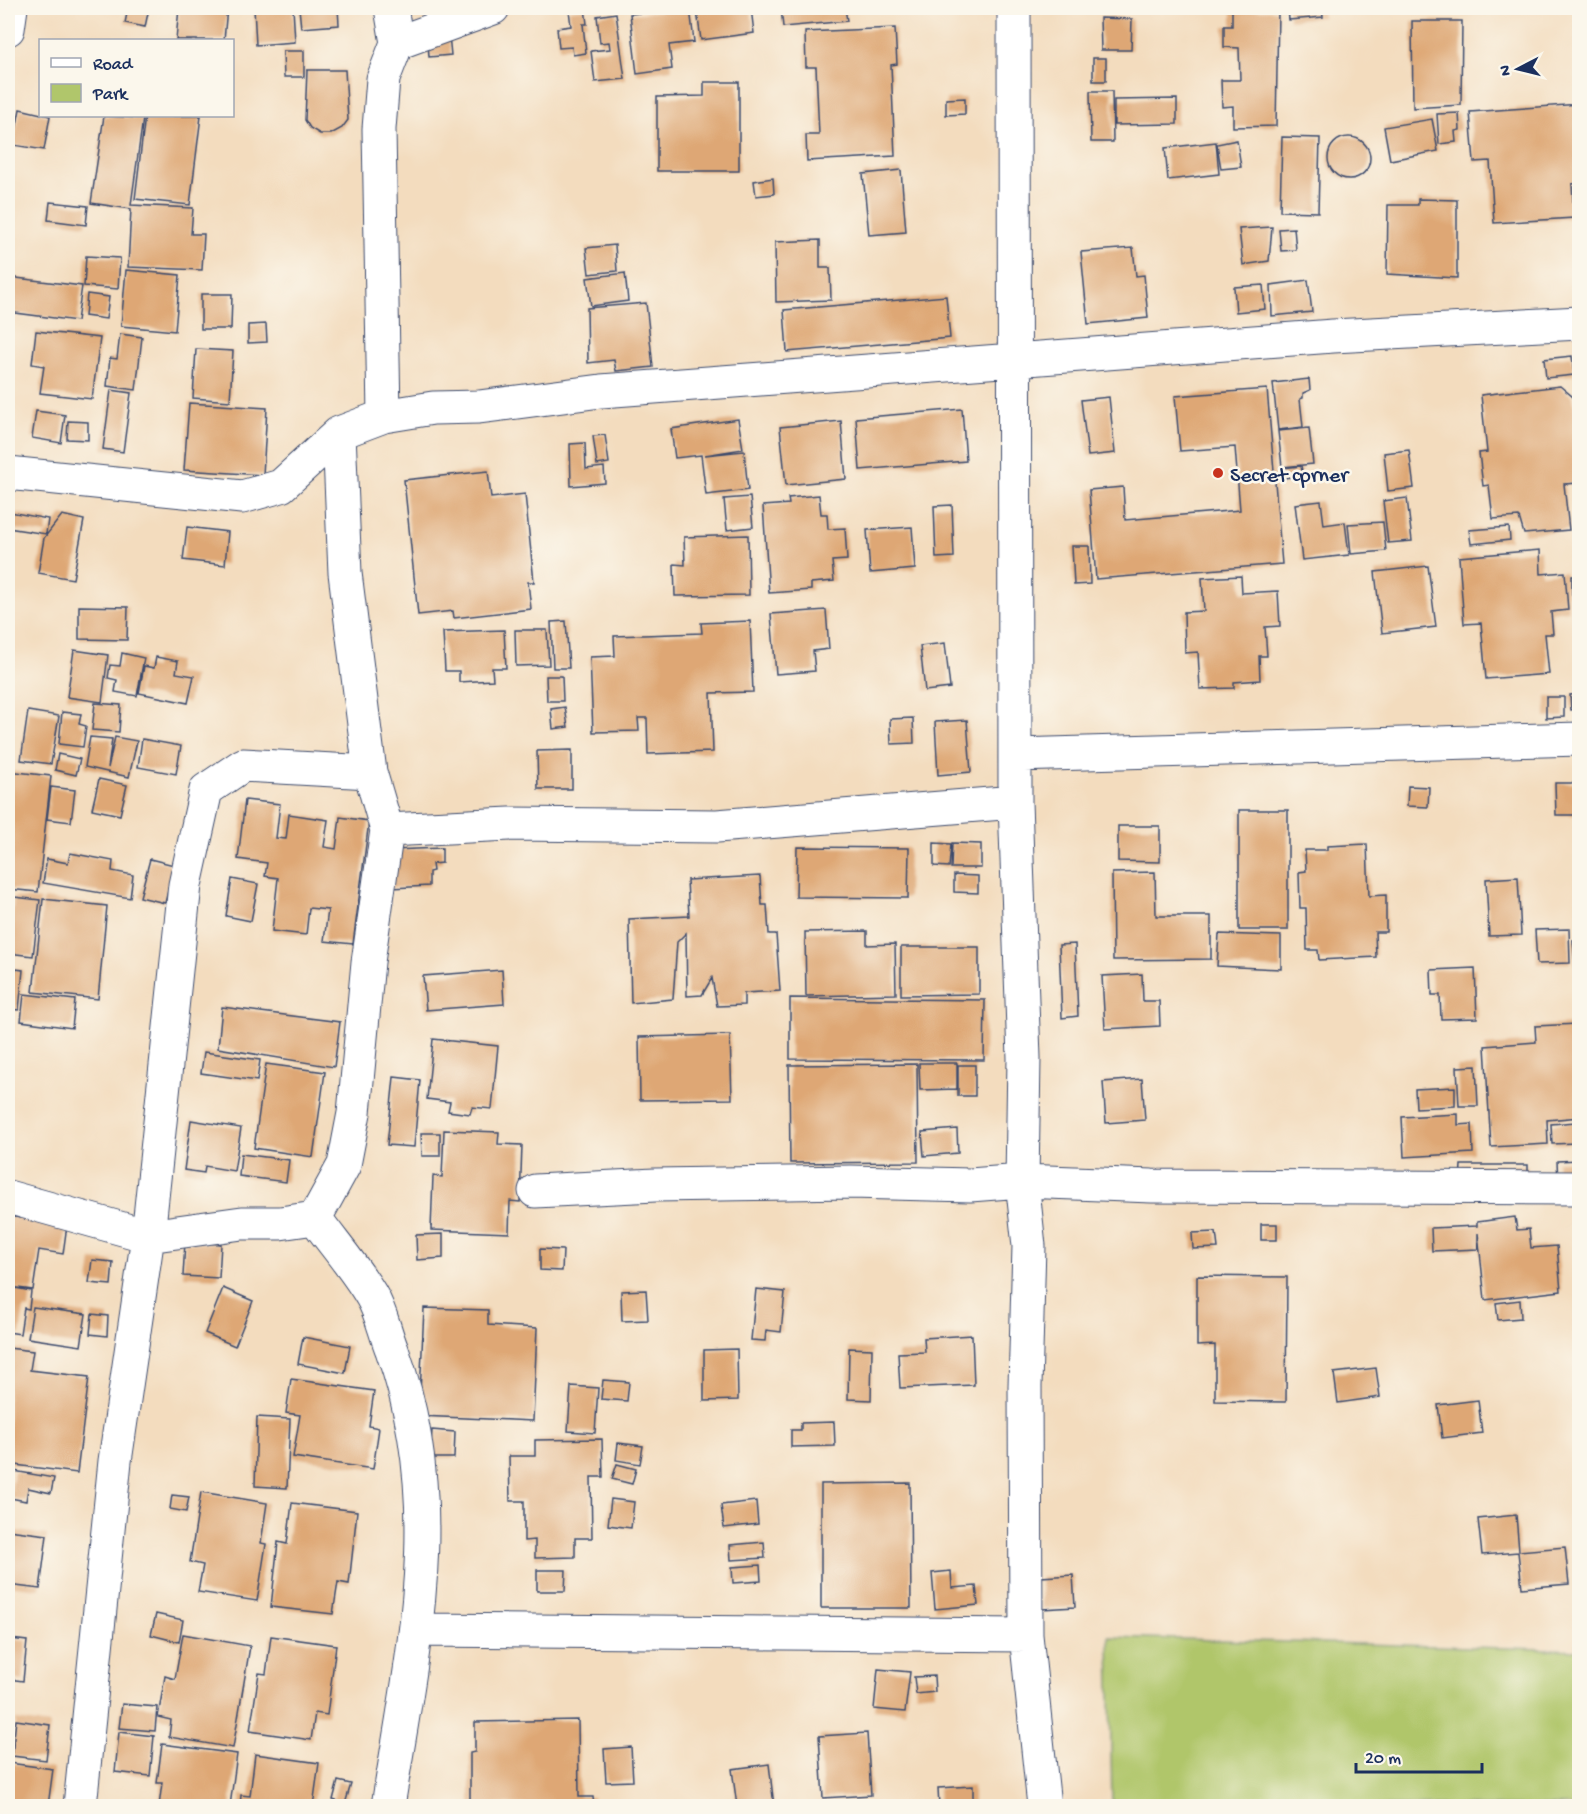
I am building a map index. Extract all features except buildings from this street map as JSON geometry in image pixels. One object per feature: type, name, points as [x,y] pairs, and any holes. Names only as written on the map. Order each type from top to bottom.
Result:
[{"type":"street","points":[[8,29],[11,8]]},
{"type":"street","points":[[384,416],[379,129],[383,79],[397,43],[391,8]]},
{"type":"street","points":[[397,43],[493,8]]},
{"type":"street","points":[[1014,8],[1015,802],[1024,1058],[1022,1181],[1029,1246],[1025,1317],[1026,1635],[1044,1806]]},
{"type":"street","points":[[8,473],[242,497],[281,486],[339,433],[384,416],[433,408],[479,407],[601,391],[1013,362],[1333,336],[1580,323]]},
{"type":"street","points":[[315,1218],[344,1166],[352,1124],[368,962],[387,830],[370,772],[345,573],[339,433]]},
{"type":"street","points":[[1015,755],[1580,739]]},
{"type":"street","points":[[80,1806],[115,1461],[148,1236],[185,885],[206,790],[243,765],[370,772]]},
{"type":"street","points":[[387,830],[510,824],[717,826],[1015,802]]},
{"type":"street","points":[[535,1191],[667,1185],[851,1182],[970,1185],[1022,1181],[1164,1186],[1580,1188]]},
{"type":"street","points":[[8,1197],[148,1236],[242,1223],[280,1223],[315,1218]]},
{"type":"street","points":[[315,1218],[372,1296],[404,1385],[420,1462],[423,1538],[416,1630],[388,1806]]},
{"type":"street","points":[[416,1630],[1026,1635]]},
{"type":"green space","points":[[1109,1637],[1579,1650],[1579,1806],[1112,1806]]},
{"type":"place","name":"Secret cprner","points":[[1218,473]]}]
